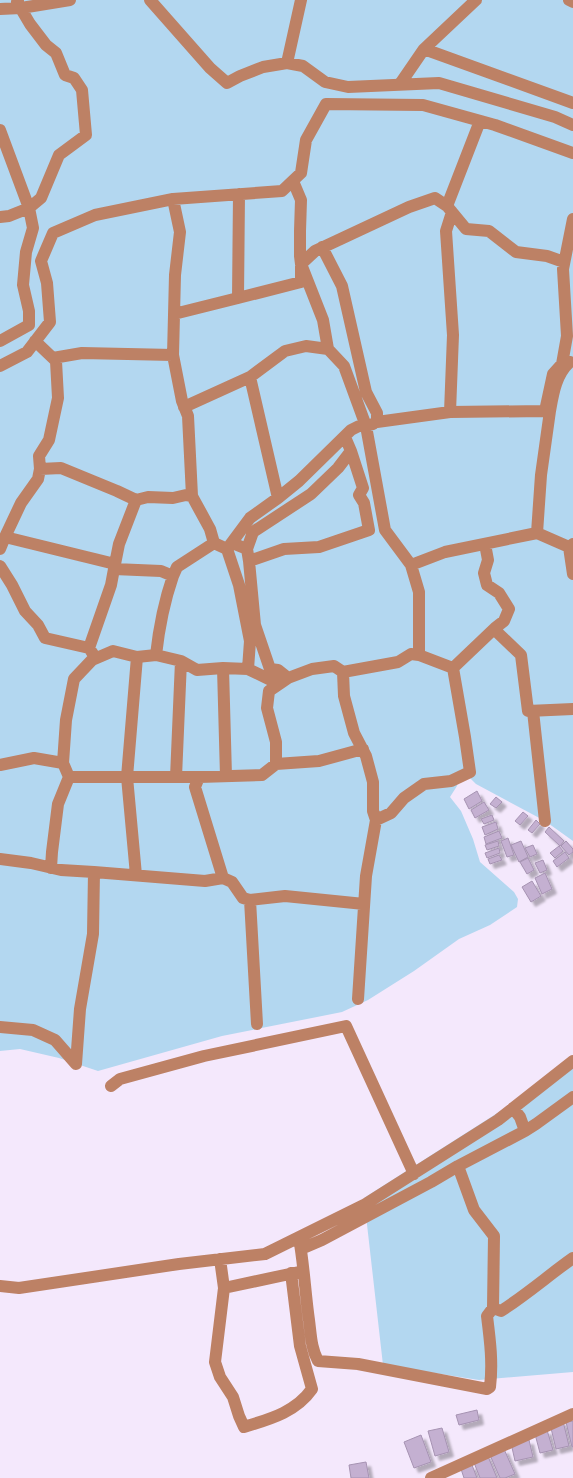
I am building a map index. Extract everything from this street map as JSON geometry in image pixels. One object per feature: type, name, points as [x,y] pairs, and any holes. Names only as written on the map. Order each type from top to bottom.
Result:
[{"type":"street","points":[[0,8],[19,4],[70,0]]},
{"type":"street","points":[[150,0],[210,68],[227,82],[263,67],[287,63],[302,66],[325,82],[348,87],[439,83],[555,117],[573,125]]},
{"type":"street","points":[[287,63],[301,0]]},
{"type":"street","points":[[400,84],[424,49],[476,0]]},
{"type":"street","points":[[569,0],[573,2]]},
{"type":"street","points":[[0,217],[9,216],[29,208],[41,198],[59,155],[86,135],[82,90],[74,78],[65,75],[56,53],[46,45],[30,24],[19,4]]},
{"type":"street","points":[[424,49],[573,103]]},
{"type":"street","points":[[0,366],[27,352],[50,322],[47,283],[41,260],[53,233],[95,215],[172,199],[282,191],[301,173],[306,140],[326,104],[423,106],[480,121],[573,153]]},
{"type":"street","points":[[450,412],[452,335],[446,231],[449,209],[480,121]]},
{"type":"street","points":[[0,130],[29,208],[33,228],[26,252],[23,285],[30,311],[29,325],[0,341]]},
{"type":"street","points":[[174,314],[301,282],[301,200],[293,181]]},
{"type":"street","points":[[238,298],[239,194]]},
{"type":"street","points":[[301,264],[315,251],[409,207],[435,198],[449,209],[466,229],[489,231],[516,252],[547,256],[564,262]]},
{"type":"street","points":[[172,199],[180,232],[175,275],[173,355],[182,401],[188,416],[192,496],[210,529],[214,543]]},
{"type":"street","points":[[537,533],[541,475],[553,374],[562,364],[567,336],[563,269],[573,219]]},
{"type":"street","points":[[573,246],[568,279],[573,296]]},
{"type":"street","points":[[322,248],[342,286],[366,392],[377,413],[372,424]]},
{"type":"street","points":[[301,264],[323,320],[328,349],[344,366],[372,424],[385,530],[411,565],[419,592],[419,655]]},
{"type":"street","points":[[548,411],[563,368],[572,364],[573,332]]},
{"type":"street","points":[[35,341],[56,361],[58,398],[49,440],[39,456],[40,469],[38,479],[21,503],[2,543],[114,566],[161,571],[173,576]]},
{"type":"street","points":[[184,407],[250,377],[286,351],[306,346],[328,349]]},
{"type":"street","points":[[53,358],[82,353],[173,355]]},
{"type":"street","points":[[250,377],[278,498]]},
{"type":"street","points":[[229,546],[250,518],[299,481],[344,437],[359,426],[450,412],[548,411]]},
{"type":"street","points":[[156,655],[159,626],[166,596],[177,567],[214,543],[229,546],[248,555],[319,547],[368,530],[364,503],[360,495],[363,488],[352,451],[344,437]]},
{"type":"street","points":[[283,681],[278,670],[270,669],[254,625],[248,555],[253,532],[311,494],[338,468],[352,451]]},
{"type":"street","points":[[40,469],[61,468],[117,490],[136,500],[148,497],[173,498],[192,496]]},
{"type":"street","points":[[51,868],[58,804],[69,777],[64,763],[66,720],[74,679],[92,660],[92,653],[111,585],[119,544],[136,500]]},
{"type":"street","points":[[411,565],[445,552],[537,533],[571,546],[573,574]]},
{"type":"street","points":[[452,668],[504,621],[508,609],[500,593],[487,585],[484,573],[488,560],[485,544]]},
{"type":"street","points":[[229,546],[250,641],[248,669]]},
{"type":"street","points":[[0,566],[25,611],[38,625],[46,638],[92,653],[113,651],[137,657],[156,655],[181,661],[197,670],[248,669],[283,681]]},
{"type":"street","points":[[495,628],[521,655],[528,711],[573,709]]},
{"type":"street","points":[[276,764],[276,742],[268,708],[269,691],[283,681],[312,669],[334,666],[343,672],[398,662],[410,654],[419,655],[452,668]]},
{"type":"street","points":[[136,875],[127,777],[137,657]]},
{"type":"street","points":[[176,777],[181,661]]},
{"type":"street","points":[[223,668],[226,776]]},
{"type":"street","points":[[376,820],[392,813],[404,798],[424,784],[451,781],[470,772],[466,736],[452,668]]},
{"type":"street","points":[[343,672],[344,696],[354,733],[366,756],[373,782],[373,811],[376,820],[366,876],[358,999]]},
{"type":"street","points":[[533,711],[545,821]]},
{"type":"street","points":[[69,777],[262,775],[276,764],[319,761],[363,749]]},
{"type":"street","points":[[0,765],[34,758],[64,763]]},
{"type":"street","points":[[199,777],[195,787],[223,878]]},
{"type":"street","points":[[0,859],[31,863],[61,870],[205,881],[223,878],[232,882],[243,898],[250,900],[285,896],[364,904]]},
{"type":"street","points":[[0,1027],[32,1030],[55,1040],[76,1064],[80,1009],[93,934],[94,872]]},
{"type":"street","points":[[250,900],[257,1024]]},
{"type":"street","points":[[111,1086],[120,1079],[204,1056],[346,1026],[414,1174]]},
{"type":"street","points":[[300,1243],[414,1174],[498,1120],[573,1061]]},
{"type":"street","points":[[0,1286],[19,1288],[179,1264],[265,1254],[300,1243],[322,1240],[525,1131],[573,1096]]},
{"type":"street","points":[[513,1108],[520,1117],[525,1131]]},
{"type":"street","points":[[298,1272],[313,1351],[318,1361],[358,1364],[487,1389],[490,1387],[491,1379],[491,1344],[487,1316],[493,1308],[494,1236],[474,1210],[458,1166]]},
{"type":"street","points":[[220,1259],[224,1288],[215,1362],[220,1376],[233,1397],[244,1427],[276,1417],[306,1398],[312,1389],[300,1346],[298,1272],[300,1243]]},
{"type":"street","points":[[493,1308],[501,1312],[573,1258]]},
{"type":"street","points":[[224,1288],[298,1272]]},
{"type":"street","points":[[431,1478],[573,1414]]},
{"type":"water","points":[[0,0],[573,0],[573,841],[545,821],[476,784],[465,773],[459,776],[457,786],[450,797],[461,811],[480,862],[514,892],[518,899],[517,907],[490,925],[459,939],[414,971],[368,1000],[342,1012],[222,1036],[98,1071],[59,1058],[20,1049],[0,1051]]},
{"type":"water","points":[[573,1059],[573,1372],[479,1380],[383,1365],[364,1198],[540,1086]]},
{"type":"building","points":[[477,791],[482,801],[469,809],[464,799]]},
{"type":"building","points":[[496,797],[502,802],[496,808],[490,804]]},
{"type":"building","points":[[484,802],[489,810],[475,818],[471,810]]},
{"type":"building","points":[[523,812],[528,816],[520,825],[515,821]]},
{"type":"building","points":[[492,815],[494,820],[484,824],[481,819]]},
{"type":"building","points":[[536,820],[540,824],[532,833],[528,830]]},
{"type":"building","points":[[496,822],[498,829],[485,835],[482,827]]},
{"type":"building","points":[[549,827],[564,841],[560,846],[545,832]]},
{"type":"building","points":[[499,831],[502,838],[486,844],[484,837]]},
{"type":"building","points":[[508,838],[514,855],[507,857],[501,841]]},
{"type":"building","points":[[498,841],[499,846],[487,850],[485,845]]},
{"type":"building","points":[[521,841],[528,857],[519,862],[511,845]]},
{"type":"building","points":[[566,841],[573,849],[573,852],[569,855],[561,846]]},
{"type":"building","points":[[533,845],[537,854],[530,857],[525,848]]},
{"type":"building","points":[[559,846],[563,851],[555,858],[550,853]]},
{"type":"building","points":[[499,848],[500,853],[487,858],[485,853]]},
{"type":"building","points":[[565,852],[569,858],[557,867],[553,861]]},
{"type":"building","points":[[499,855],[502,860],[490,864],[488,859]]},
{"type":"building","points":[[528,858],[534,870],[527,874],[520,862]]},
{"type":"building","points":[[543,860],[547,870],[540,873],[535,863]]},
{"type":"building","points":[[545,873],[552,889],[542,894],[535,878]]},
{"type":"building","points":[[532,881],[541,896],[531,902],[522,887]]},
{"type":"building","points":[[477,1410],[479,1420],[459,1425],[456,1415]]},
{"type":"building","points":[[563,1421],[569,1446],[556,1449],[550,1424]]},
{"type":"building","points":[[573,1421],[573,1447],[572,1447],[566,1422]]},
{"type":"building","points":[[442,1428],[449,1452],[435,1456],[428,1431]]},
{"type":"building","points":[[547,1430],[553,1450],[540,1453],[535,1434]]},
{"type":"building","points":[[421,1435],[431,1462],[414,1468],[404,1442]]},
{"type":"building","points":[[529,1440],[533,1457],[515,1461],[511,1443]]},
{"type":"building","points":[[504,1449],[515,1474],[500,1478],[490,1455]]},
{"type":"building","points":[[487,1454],[497,1478],[480,1478],[473,1460]]},
{"type":"building","points":[[366,1462],[369,1478],[351,1478],[349,1465]]},
{"type":"building","points":[[472,1465],[477,1478],[464,1478],[461,1469]]}]
